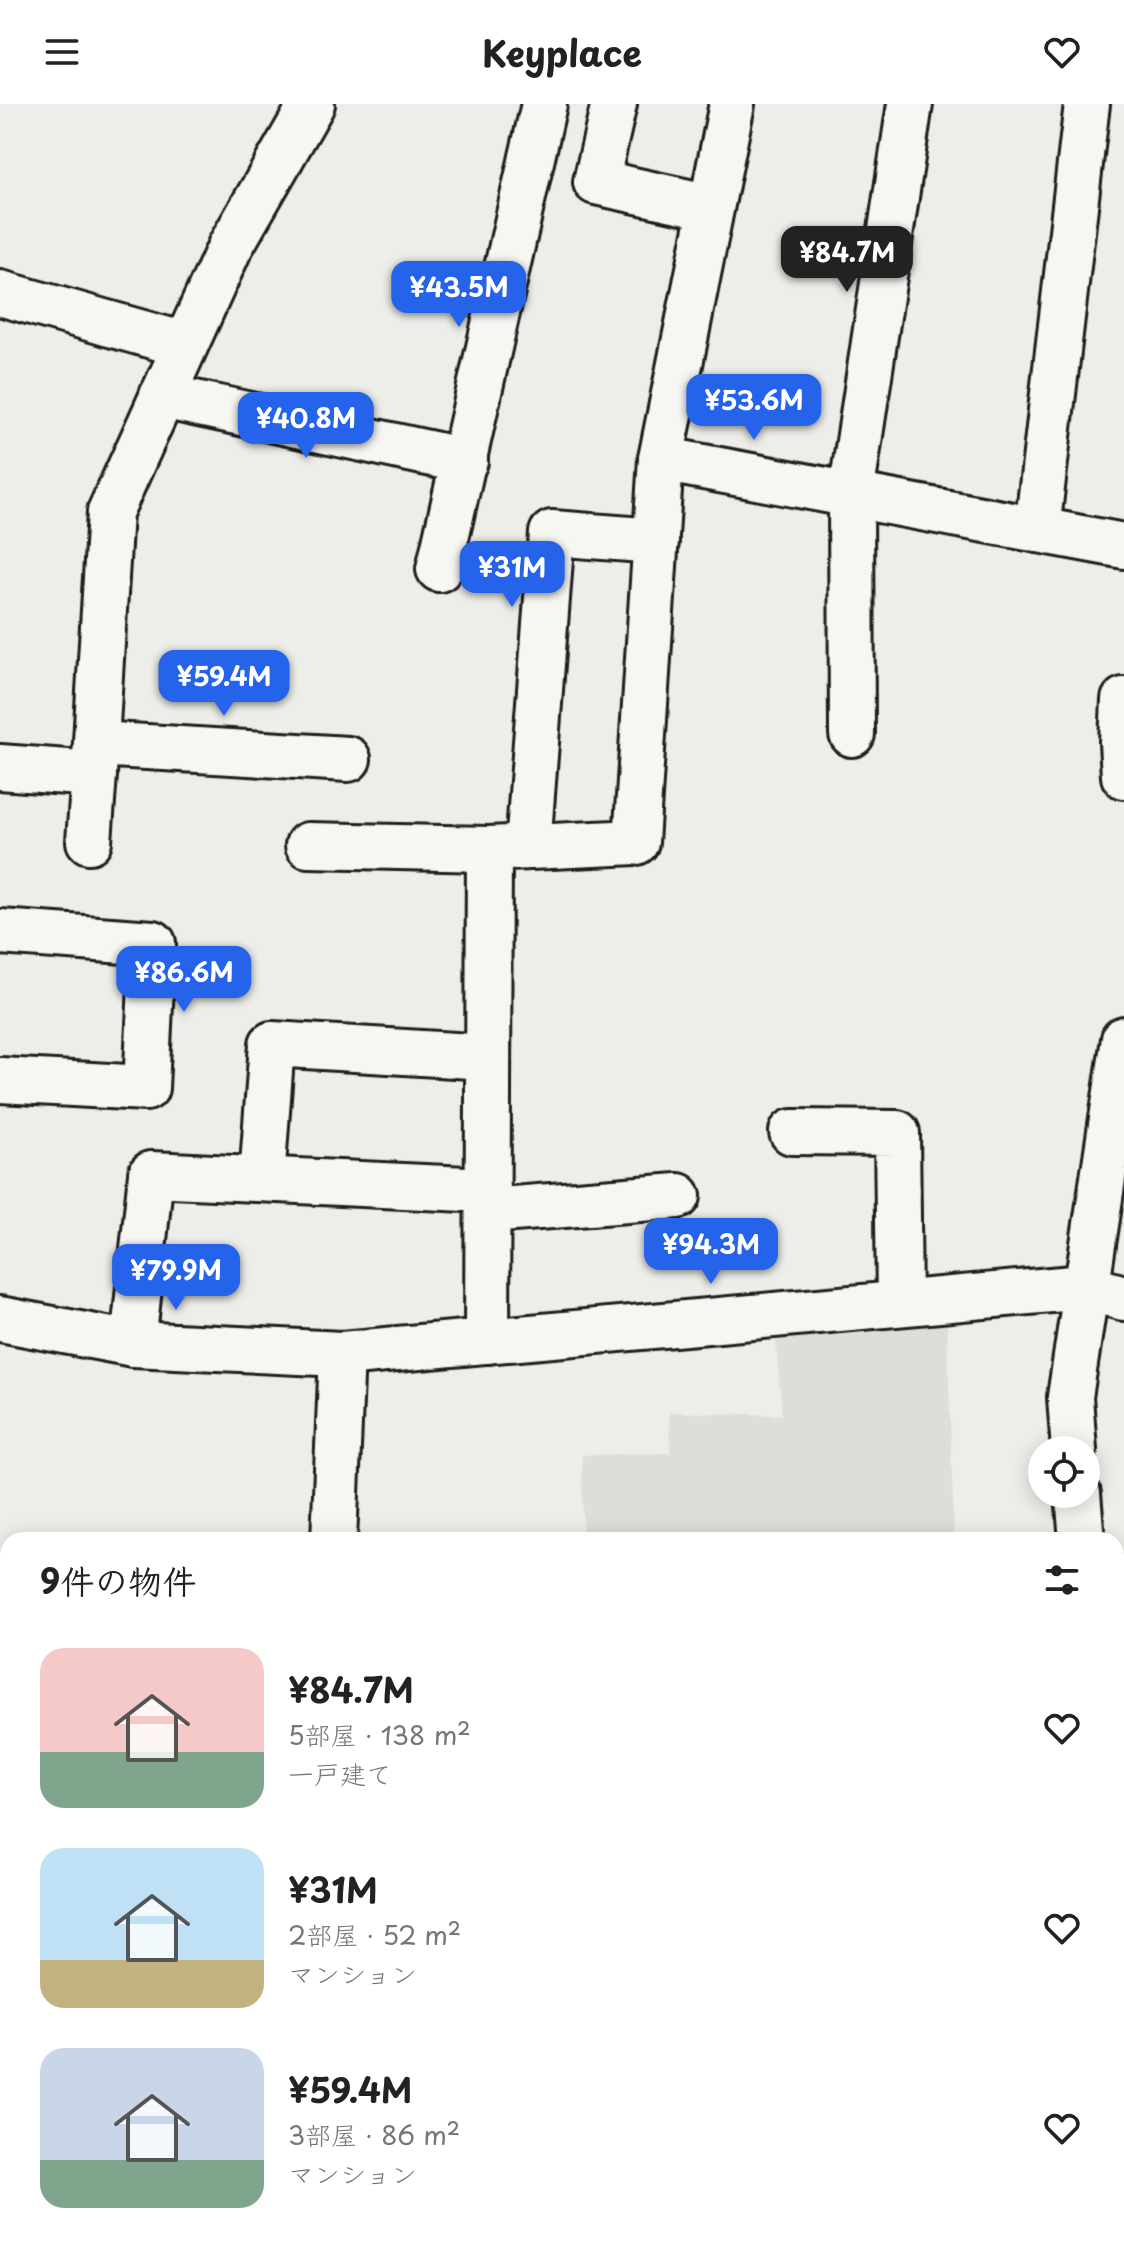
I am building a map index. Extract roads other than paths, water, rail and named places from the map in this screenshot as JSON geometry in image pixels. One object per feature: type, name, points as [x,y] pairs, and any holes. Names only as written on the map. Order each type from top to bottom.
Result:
[{"type":"street","points":[[89,841],[110,512],[230,247],[312,104]]},
{"type":"street","points":[[439,569],[544,104]]},
{"type":"street","points":[[614,104],[596,182],[711,207]]},
{"type":"street","points":[[308,845],[508,848],[636,842],[661,459],[732,104]]},
{"type":"street","points":[[852,734],[851,495],[910,104]]},
{"type":"street","points":[[1037,530],[1087,104]]},
{"type":"street","points":[[0,293],[185,345]]},
{"type":"street","points":[[162,396],[465,461]]},
{"type":"street","points":[[661,459],[1124,546]]},
{"type":"street","points":[[487,1341],[488,1057],[508,848],[552,533],[656,541]]},
{"type":"street","points":[[1124,700],[1124,776]]},
{"type":"street","points":[[0,767],[95,759],[348,759]]},
{"type":"street","points":[[0,932],[153,943],[146,1088],[0,1080]]},
{"type":"street","points":[[1073,1436],[1070,1397],[1105,1293],[1124,1039]]},
{"type":"street","points":[[262,1179],[272,1044],[488,1057]]},
{"type":"street","points":[[792,1132],[897,1133],[899,1303]]},
{"type":"street","points":[[133,1344],[151,1174],[262,1179],[488,1200],[678,1196]]},
{"type":"street","points":[[0,1319],[133,1344],[342,1354],[899,1303],[1105,1293]]},
{"type":"street","points":[[334,1532],[342,1354]]},
{"type":"street","points":[[1079,1508],[1081,1532]]}]
